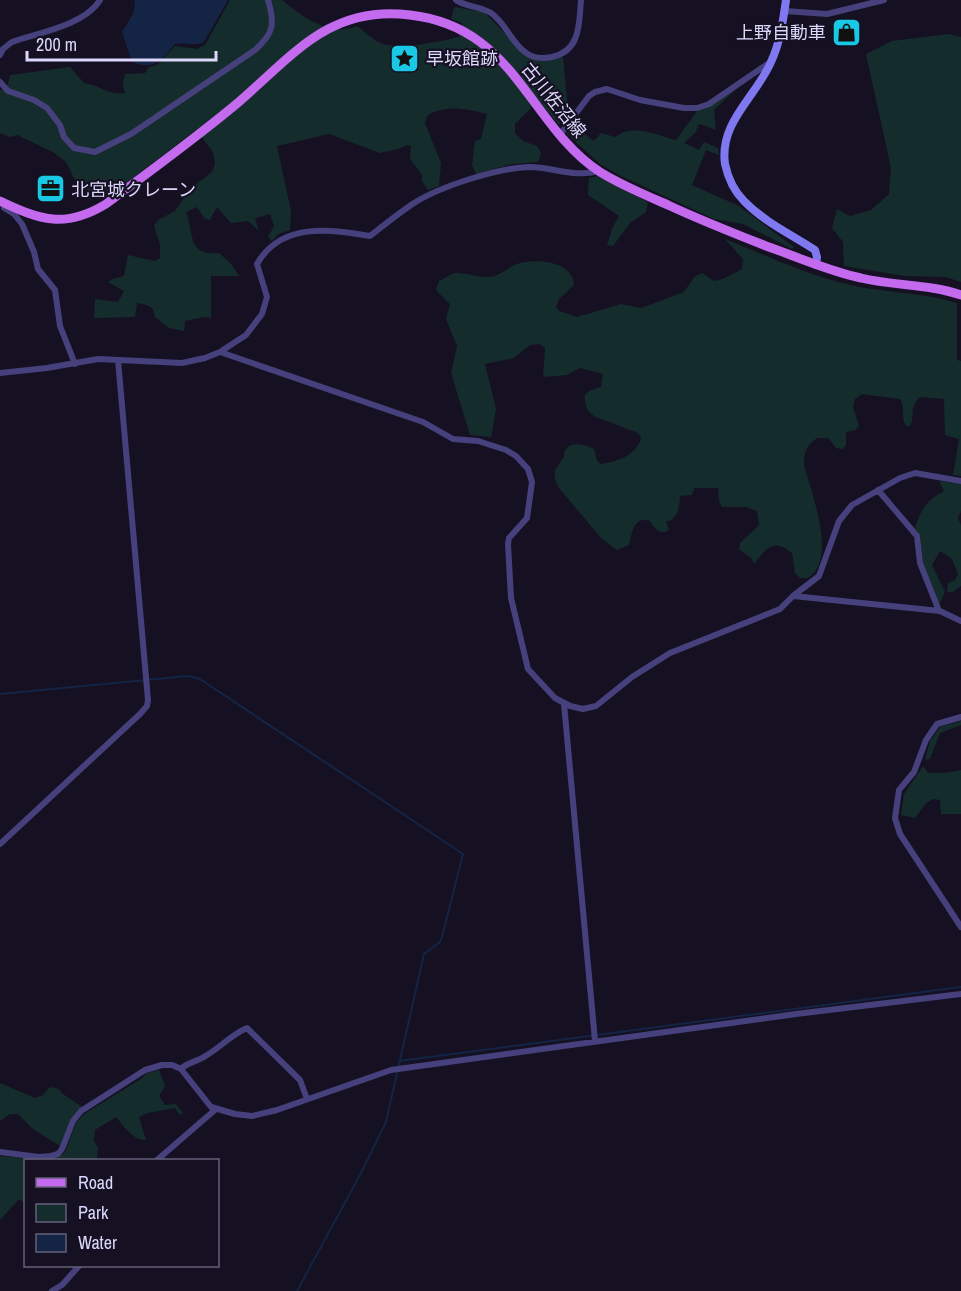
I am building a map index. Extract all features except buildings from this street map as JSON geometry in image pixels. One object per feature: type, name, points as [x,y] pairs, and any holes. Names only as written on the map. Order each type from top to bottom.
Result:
[{"type":"main road","name":"古川佐沼線","points":[[3,205],[52,220],[69,220],[96,211],[206,128],[312,37],[340,22],[368,15],[385,13],[418,16],[446,24],[468,34],[492,51],[559,136],[598,171],[627,187],[709,224],[816,265],[865,279],[940,289],[961,295]]},
{"type":"street","points":[[0,55],[3,49],[12,42],[77,21],[88,14],[99,0]]},
{"type":"street","points":[[0,82],[13,94],[34,100],[47,108],[60,125],[64,137],[74,148],[95,152],[131,134],[255,50],[267,39],[271,31],[272,14],[268,0]]},
{"type":"street","points":[[456,0],[491,13],[525,52],[537,58],[558,55],[573,43],[580,23],[581,0]]},
{"type":"street","points":[[786,0],[772,60],[760,83],[729,128],[725,148],[726,170],[734,189],[753,209],[815,250],[816,265]]},
{"type":"street","points":[[784,11],[827,14],[884,0]]},
{"type":"street","points":[[559,136],[589,96],[595,92],[607,89],[640,100],[684,108],[697,108],[710,105],[772,60]]},
{"type":"street","points":[[0,373],[98,359],[190,362],[220,352],[246,335],[262,314],[267,297],[257,264],[279,241],[289,235],[311,231],[370,236],[414,202],[509,169],[541,167],[573,174],[589,174],[598,171]]},
{"type":"street","points":[[3,205],[22,224],[34,252],[38,269],[55,290],[60,326],[75,364]]},
{"type":"street","points":[[220,352],[423,422],[453,440],[478,441],[506,450],[523,464],[532,482],[527,518],[509,538],[511,598],[528,669],[564,704],[583,709],[596,706],[632,677],[664,657],[776,612],[819,576],[842,515],[852,505],[900,478],[915,473],[961,481]]},
{"type":"street","points":[[0,844],[140,714],[148,700],[118,360]]},
{"type":"street","points":[[878,490],[917,536],[920,562],[939,611]]},
{"type":"street","points":[[793,596],[939,611],[961,621]]},
{"type":"street","points":[[564,704],[595,1037]]},
{"type":"street","points":[[961,717],[944,720],[932,731],[914,772],[899,790],[895,818],[900,834],[961,927]]},
{"type":"street","points":[[0,1152],[39,1156],[58,1154],[73,1121],[89,1106],[145,1070],[162,1065],[172,1065],[180,1069],[207,1103],[216,1109],[252,1116],[277,1110],[391,1070],[408,1067],[595,1037],[961,994]]},
{"type":"street","points":[[180,1069],[183,1065],[202,1058],[247,1028],[300,1080],[307,1099]]},
{"type":"street","points":[[159,1159],[216,1109]]},
{"type":"street","points":[[52,1291],[62,1285],[78,1267]]},
{"type":"green space","points":[[230,0],[282,0],[317,24],[337,29],[357,26],[380,43],[398,46],[459,37],[462,23],[451,19],[454,7],[484,12],[528,57],[545,61],[563,57],[568,109],[559,125],[537,99],[515,124],[515,133],[523,141],[537,146],[541,153],[538,162],[512,164],[476,174],[472,165],[475,141],[481,139],[487,114],[465,109],[449,109],[427,116],[425,123],[441,163],[439,186],[428,190],[422,181],[422,175],[410,159],[411,146],[407,145],[380,153],[329,134],[277,146],[291,211],[290,230],[278,234],[272,241],[268,237],[274,226],[270,214],[255,218],[259,231],[248,221],[231,223],[217,207],[210,220],[205,219],[197,207],[186,212],[196,247],[208,253],[219,253],[231,264],[239,276],[211,276],[211,318],[203,317],[185,321],[184,331],[169,328],[155,317],[152,308],[137,303],[135,317],[94,318],[95,299],[118,302],[124,291],[108,282],[124,276],[128,255],[155,261],[160,258],[160,244],[154,226],[158,220],[175,211],[191,188],[212,172],[215,164],[213,152],[196,130],[105,199],[89,193],[75,180],[66,162],[53,152],[17,135],[10,137],[0,133],[0,90],[8,84],[10,75],[70,67],[84,83],[109,92],[125,93],[123,84],[125,74],[145,73],[149,67],[157,65],[175,46],[197,49],[205,45]]},
{"type":"green space","points":[[949,34],[961,37],[961,282],[946,277],[905,276],[844,266],[843,242],[832,228],[837,209],[850,216],[871,210],[889,194],[891,168],[866,54],[892,41]]},
{"type":"green space","points":[[736,89],[714,110],[716,130],[699,124],[695,133],[684,143],[699,150],[704,142],[718,148],[719,155],[706,150],[692,185],[739,206],[794,247],[792,249],[743,224],[714,219],[621,176],[600,164],[566,133],[572,125],[594,141],[601,133],[615,137],[637,130],[676,140],[698,110]]},
{"type":"green space","points":[[598,176],[648,202],[646,212],[630,223],[613,246],[607,245],[619,216],[588,195],[589,178]]},
{"type":"green space","points":[[725,239],[823,278],[853,286],[927,296],[957,303],[957,360],[961,361],[961,476],[953,475],[959,439],[945,435],[944,399],[920,397],[914,405],[910,426],[906,426],[900,399],[862,394],[855,399],[853,407],[859,426],[855,430],[846,432],[846,446],[842,449],[836,448],[828,438],[817,438],[810,443],[805,453],[804,465],[820,524],[822,541],[817,569],[808,578],[800,578],[795,573],[792,553],[785,548],[775,545],[770,547],[754,564],[751,558],[739,549],[740,543],[759,525],[757,511],[746,507],[722,507],[718,488],[694,488],[692,495],[680,496],[678,512],[674,518],[666,522],[669,530],[666,532],[658,530],[650,521],[645,520],[635,526],[629,545],[617,550],[602,539],[559,488],[555,475],[565,451],[570,446],[584,445],[594,449],[597,461],[601,464],[626,457],[639,444],[641,438],[638,433],[596,417],[587,408],[585,395],[601,387],[603,374],[580,368],[567,375],[543,377],[545,348],[539,344],[530,345],[514,358],[485,364],[496,409],[491,437],[470,435],[451,373],[457,346],[446,319],[450,304],[436,290],[439,281],[451,274],[488,277],[497,275],[517,264],[534,261],[561,266],[572,277],[574,285],[559,299],[556,307],[559,311],[577,317],[621,304],[641,308],[684,292],[695,276],[702,273],[714,281],[742,269],[743,259]]},
{"type":"green space","points":[[939,481],[961,484],[961,511],[958,518],[961,525],[961,586],[953,592],[947,592],[948,583],[955,580],[958,574],[952,559],[940,551],[932,565],[945,592],[939,605],[923,563],[920,536],[915,528],[925,506],[944,491]]},
{"type":"green space","points":[[961,721],[961,725],[940,733],[930,759],[925,760],[930,741],[940,727]]},
{"type":"green space","points":[[923,766],[928,773],[961,770],[961,814],[941,814],[940,800],[933,799],[926,803],[915,818],[901,815],[904,794]]},
{"type":"green space","points":[[159,1070],[165,1086],[159,1096],[165,1105],[176,1104],[183,1113],[180,1115],[175,1108],[139,1117],[146,1140],[132,1135],[116,1117],[95,1130],[94,1141],[98,1148],[97,1159],[45,1159],[59,1157],[65,1152],[76,1123],[84,1114],[147,1073]]},
{"type":"green space","points":[[0,1083],[35,1098],[43,1095],[50,1087],[59,1089],[82,1107],[60,1146],[33,1129],[18,1114],[10,1114],[0,1121]]},
{"type":"green space","points":[[0,1156],[28,1159],[24,1159],[24,1202],[19,1199],[0,1220]]},
{"type":"water","points":[[135,0],[228,0],[204,42],[175,44],[157,62],[146,65],[132,62],[122,32],[134,12]]},
{"type":"waterway","points":[[0,694],[188,676],[200,679],[463,854],[442,937],[440,942],[424,954],[386,1122],[297,1291]]},
{"type":"waterway","points":[[399,1061],[961,987]]},
{"type":"place","name":"上野自動車","points":[[847,32]]},
{"type":"place","name":"早坂館跡","points":[[405,58]]},
{"type":"place","name":"北宮城クレーン","points":[[50,189]]}]
